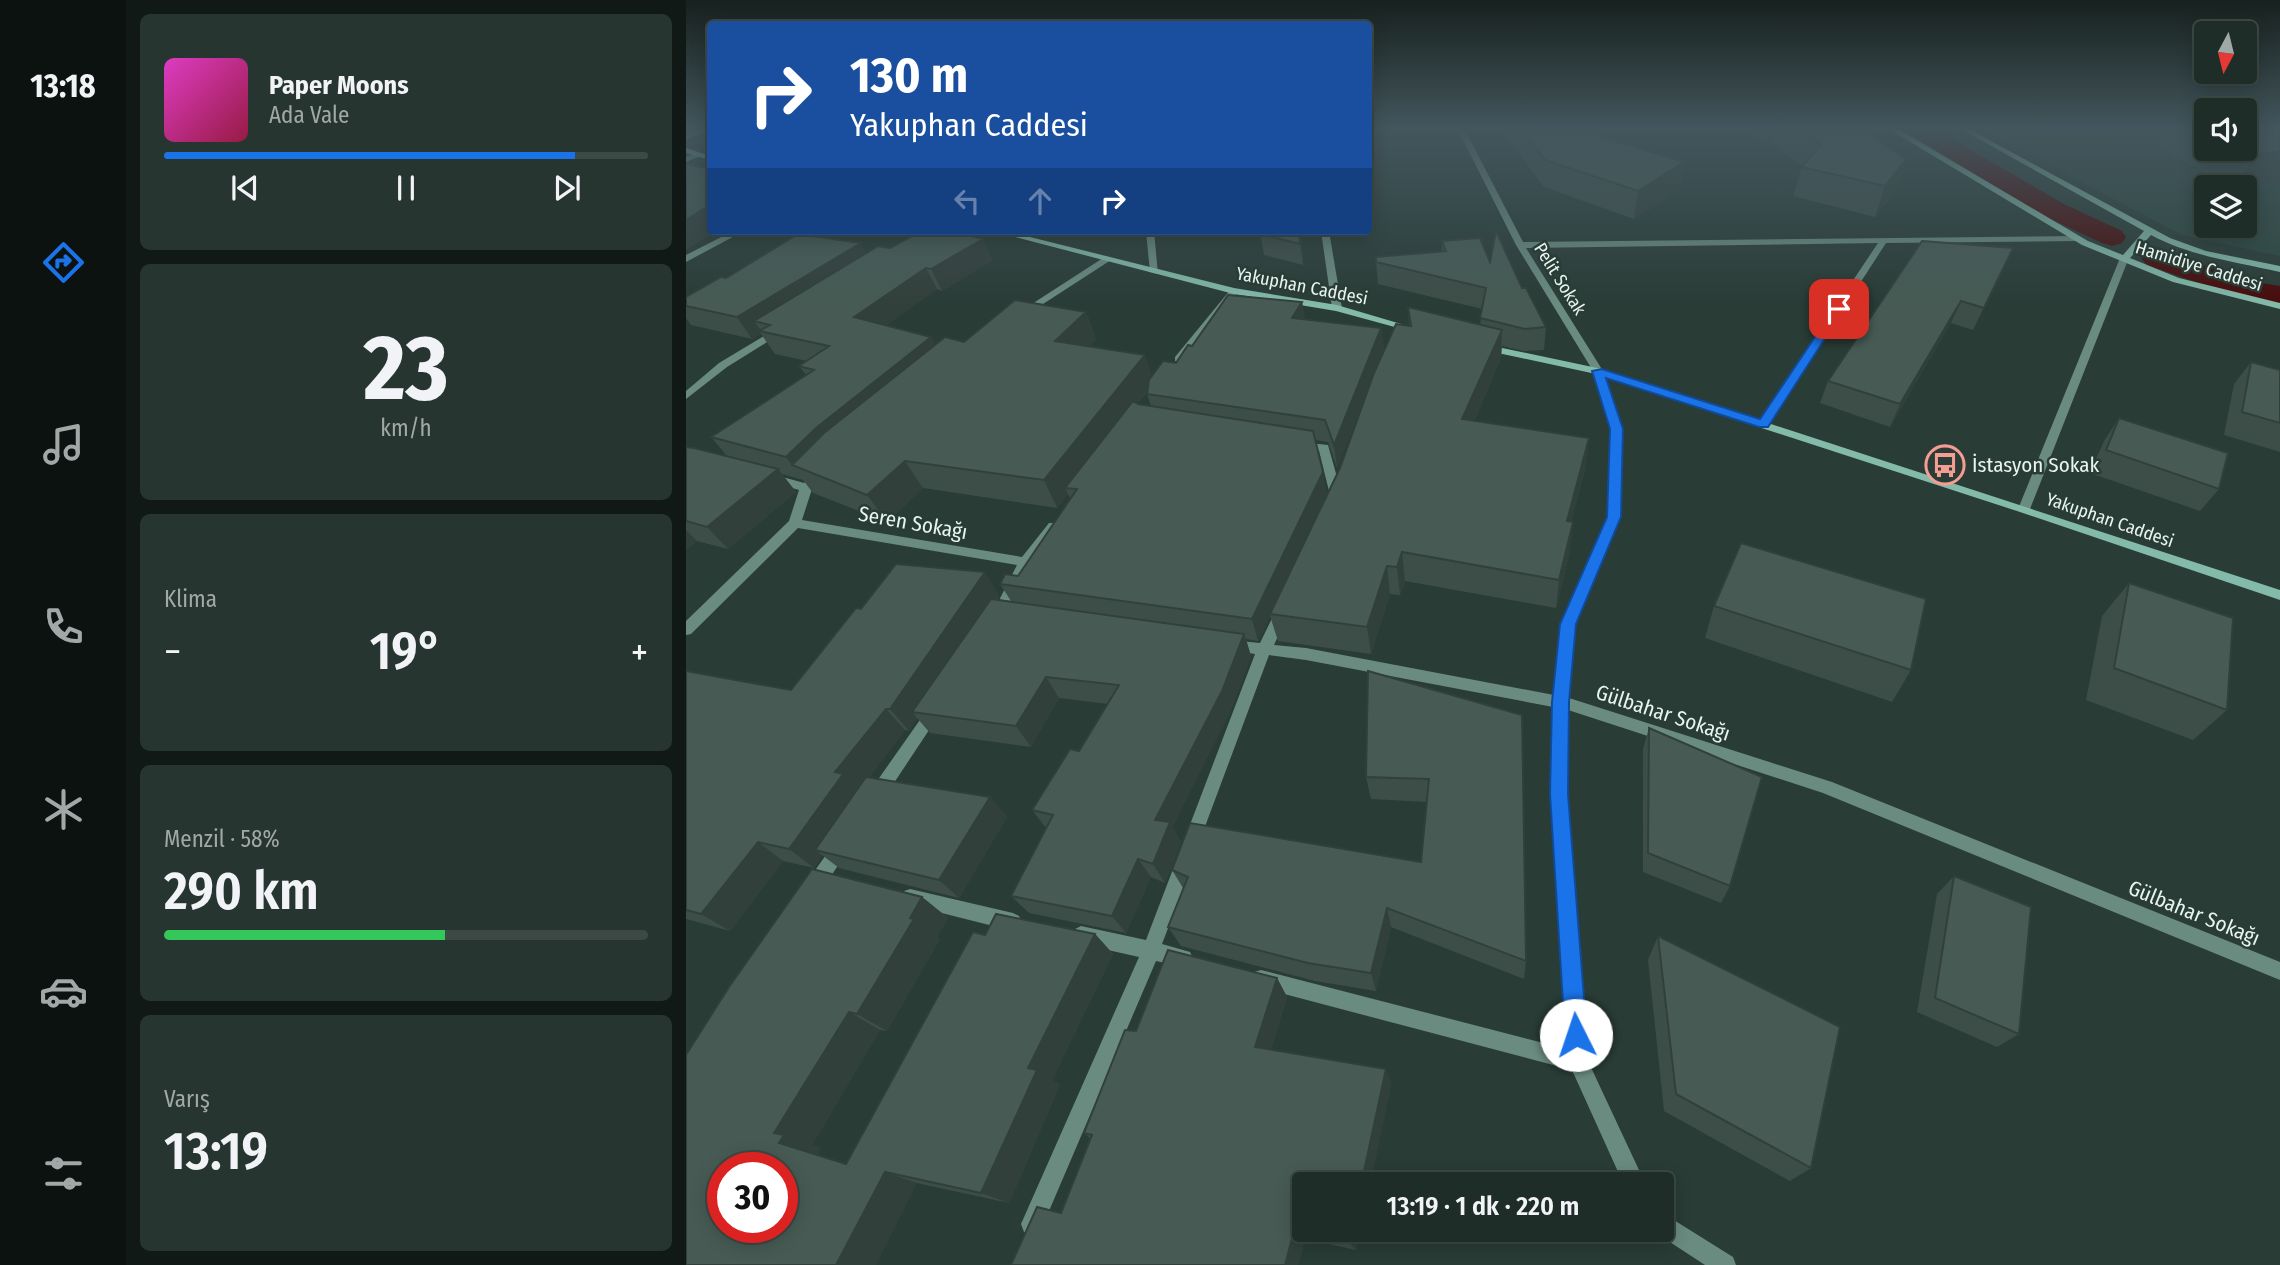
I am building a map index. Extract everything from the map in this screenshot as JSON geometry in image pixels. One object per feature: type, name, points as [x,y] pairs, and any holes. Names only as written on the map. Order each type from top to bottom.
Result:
[{"type":"street","name":"Pelit Sokak","points":[[1490,187],[1520,245],[1598,371],[1616,429],[1614,517],[1568,624],[1560,702],[1559,794],[1578,1062]]},
{"type":"street","name":"Hamidiye Caddesi","points":[[1991,187],[2077,238],[2123,260],[2176,280],[2280,306]]},
{"type":"street","points":[[2069,187],[2149,231],[2204,253],[2280,269]]},
{"type":"street","points":[[2024,509],[2123,260],[2149,231]]},
{"type":"street","points":[[686,259],[732,235]]},
{"type":"street","name":"Yakuphan Caddesi","points":[[1011,235],[1234,291],[1337,308],[1399,332],[1429,333]]},
{"type":"street","points":[[1150,235],[1155,272]]},
{"type":"street","points":[[1326,235],[1337,308]]},
{"type":"street","points":[[1520,245],[2077,238]]},
{"type":"street","points":[[1763,424],[1884,240]]},
{"type":"street","points":[[1016,317],[1105,260]]},
{"type":"street","points":[[1170,372],[1191,341],[1234,291]]},
{"type":"street","points":[[686,396],[723,365],[790,323]]},
{"type":"street","name":"Yakuphan Caddesi","points":[[1469,343],[1598,371],[2280,595]]},
{"type":"street","points":[[1285,445],[1324,448],[1333,501],[1344,471]]},
{"type":"street","points":[[686,630],[795,523],[806,488],[830,464]]},
{"type":"street","points":[[766,477],[806,488]]},
{"type":"street","points":[[1002,617],[1026,562],[1059,519]]},
{"type":"street","name":"Seren Sokağı","points":[[795,523],[1026,562]]},
{"type":"street","points":[[1026,1240],[1151,950],[1264,650],[1286,602]]},
{"type":"street","name":"Gülbahar Sokağı","points":[[1212,643],[1306,654],[1560,702],[1826,787],[2280,971]]},
{"type":"street","points":[[869,806],[939,704]]},
{"type":"street","points":[[806,897],[829,876],[853,829]]},
{"type":"street","points":[[888,892],[1033,926]]},
{"type":"street","points":[[1059,931],[1204,964]]},
{"type":"street","points":[[1244,974],[1578,1062],[1629,1172]]},
{"type":"street","points":[[1674,1232],[1725,1265]]},
{"type":"shaded area","points":[[2091,187],[2194,187],[2194,238],[2182,235]]},
{"type":"shaded area","points":[[2257,187],[2280,187],[2280,256],[2196,238],[2257,238]]},
{"type":"building","points":[[686,187],[707,187],[707,207],[686,220]]},
{"type":"building","points":[[1626,187],[1644,187],[1638,191]]},
{"type":"building","points":[[1496,231],[1522,288],[1526,288],[1546,327],[1525,329],[1480,318],[1486,288],[1376,262],[1376,257],[1446,251],[1442,241],[1480,238],[1490,262]]},
{"type":"building","points":[[796,235],[861,243],[737,317],[686,306],[686,297],[721,277],[726,278]]},
{"type":"building","points":[[914,235],[968,235],[983,239],[931,269],[926,268],[854,317],[931,337],[816,428],[786,457],[711,437],[814,370],[799,366],[829,346],[759,331],[770,325],[754,321],[878,246],[890,248]]},
{"type":"building","points":[[1264,235],[1299,235],[1300,244]]},
{"type":"building","points":[[1922,241],[2013,248],[1984,308],[1961,301],[1900,404],[1828,381]]},
{"type":"building","points":[[1228,295],[1302,302],[1292,318],[1381,328],[1334,445],[1325,420],[1147,394],[1149,380],[1163,361],[1176,363],[1188,345],[1192,346]]},
{"type":"building","points":[[1015,300],[1086,312],[1055,341],[1145,355],[1044,480],[905,461],[867,495],[792,465],[824,433],[945,337],[964,342]]},
{"type":"building","points":[[1408,307],[1502,330],[1462,419],[1589,438],[1567,521],[1573,522],[1559,580],[1402,552],[1397,567],[1387,566],[1367,627],[1270,614],[1340,468],[1374,373],[1396,324],[1411,326]]},
{"type":"building","points":[[2251,362],[2280,370],[2280,423],[2242,412]]},
{"type":"building","points":[[1133,401],[1138,404],[1313,431],[1323,472],[1252,619],[1000,584],[1005,574],[1018,576],[1077,489],[1065,488]]},
{"type":"building","points":[[2119,418],[2228,453],[2219,489],[2106,450]]},
{"type":"building","points":[[686,447],[778,469],[707,527],[686,521]]},
{"type":"building","points":[[1741,543],[1926,599],[1911,670],[1714,606]]},
{"type":"building","points":[[896,564],[985,572],[890,709],[886,709],[835,772],[843,774],[789,849],[758,842],[701,914],[686,910],[686,671],[791,690],[856,608],[861,609]]},
{"type":"building","points":[[2129,583],[2233,618],[2227,710],[2114,668]]},
{"type":"building","points":[[991,599],[1244,634],[1222,691],[1155,820],[1170,822],[1153,864],[1138,859],[1112,916],[1011,896],[1053,815],[1032,810],[1070,749],[1079,751],[1119,685],[1046,677],[1016,726],[912,712]]},
{"type":"building","points":[[1368,671],[1522,715],[1526,961],[1387,908],[1371,973],[1308,963],[1168,927],[1188,877],[1172,870],[1190,823],[1421,862],[1429,779],[1366,777]]},
{"type":"building","points":[[1649,728],[1762,777],[1730,886],[1648,853]]},
{"type":"building","points":[[866,777],[990,797],[939,880],[815,850]]},
{"type":"building","points":[[812,869],[922,897],[910,918],[914,919],[857,1014],[849,1012],[774,1133],[784,1135],[779,1143],[846,1164],[973,932],[985,935],[996,914],[1095,934],[1028,1068],[1037,1070],[981,1193],[885,1172],[836,1265],[686,1265],[686,1055],[729,987]]},
{"type":"building","points":[[1954,876],[2031,907],[2019,1034],[1935,998]]},
{"type":"building","points":[[1658,936],[1840,1027],[1811,1168],[1676,1094]]},
{"type":"building","points":[[1168,950],[1277,978],[1255,1047],[1386,1069],[1364,1172],[1292,1172],[1292,1239],[1285,1265],[1011,1265],[1037,1207],[1061,1213],[1092,1135],[1084,1133],[1125,1030],[1136,1031]]},
{"type":"waterway","points":[[2015,187],[2054,210],[2112,237]]},
{"type":"waterway","points":[[2157,259],[2250,290],[2280,295]]},
{"type":"place","name":"İstasyon Sokak","points":[[1945,465]]},
{"type":"route","points":[[1576,1035],[1559,794],[1560,702],[1568,624],[1614,517],[1616,429],[1598,371],[1763,424],[1839,309]]}]
